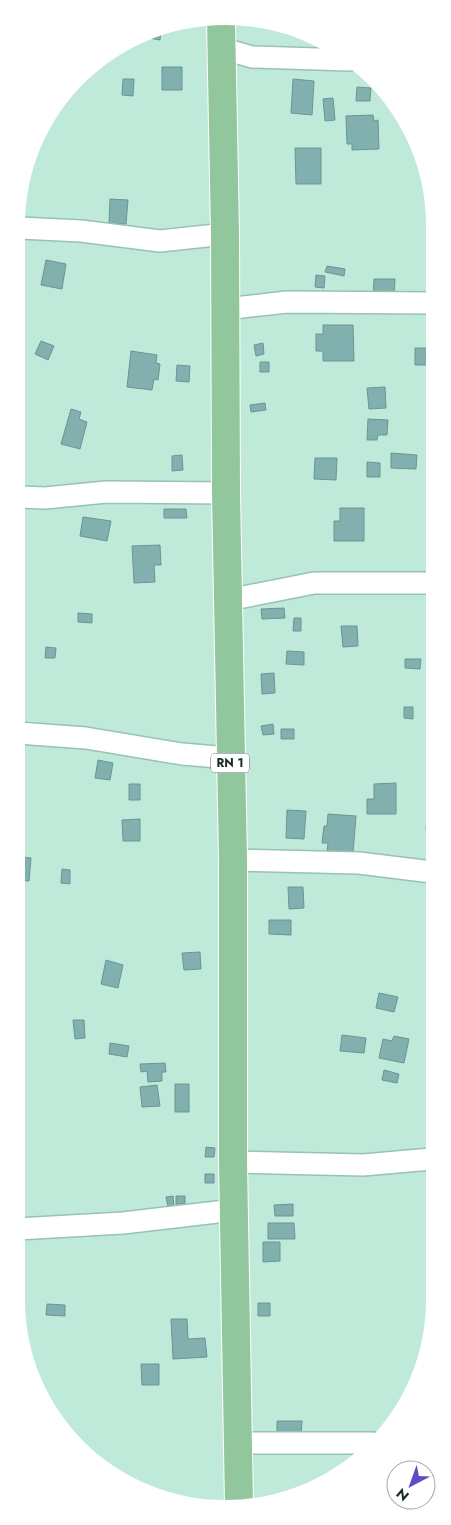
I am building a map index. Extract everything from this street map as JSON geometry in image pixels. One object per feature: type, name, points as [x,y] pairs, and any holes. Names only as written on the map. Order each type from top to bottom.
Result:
[{"type":"main road","name":"RN 1","points":[[221,25],[225,234],[226,493],[233,860],[233,1162],[238,1500]]},
{"type":"street","points":[[222,48],[252,57],[338,60]]},
{"type":"street","points":[[25,228],[81,231],[160,241],[225,234]]},
{"type":"street","points":[[225,310],[287,302],[426,303]]},
{"type":"street","points":[[25,498],[106,492],[226,493]]},
{"type":"street","points":[[228,600],[314,582],[426,583]]},
{"type":"street","points":[[25,734],[86,738],[182,754],[230,758]]},
{"type":"street","points":[[233,860],[359,863],[426,871]]},
{"type":"street","points":[[233,1162],[363,1165],[426,1159]]},
{"type":"street","points":[[25,1228],[123,1223],[234,1210]]},
{"type":"street","points":[[237,1443],[365,1443]]},
{"type":"building","points":[[162,67],[182,67],[182,90],[162,90]]},
{"type":"building","points":[[123,79],[134,79],[133,96],[122,95]]},
{"type":"building","points":[[293,79],[314,81],[312,115],[291,113]]},
{"type":"building","points":[[357,87],[371,88],[370,101],[356,101]]},
{"type":"building","points":[[333,98],[335,120],[325,121],[323,99]]},
{"type":"building","points":[[373,115],[374,121],[378,120],[379,149],[352,150],[352,144],[347,144],[346,116]]},
{"type":"building","points":[[295,148],[321,148],[321,184],[296,184]]},
{"type":"building","points":[[110,199],[128,200],[126,224],[109,223]]},
{"type":"building","points":[[46,260],[66,264],[62,289],[41,285]]},
{"type":"building","points":[[327,266],[345,269],[344,276],[325,272]]},
{"type":"building","points":[[316,275],[325,276],[324,288],[315,287]]},
{"type":"building","points":[[374,279],[395,279],[394,300],[373,296]]},
{"type":"building","points":[[323,325],[353,325],[354,361],[323,361],[323,351],[316,351],[316,334],[323,334]]},
{"type":"building","points":[[41,341],[54,346],[48,360],[35,354]]},
{"type":"building","points":[[263,343],[264,354],[256,356],[254,345]]},
{"type":"building","points":[[415,348],[426,348],[426,365],[415,365]]},
{"type":"building","points":[[131,351],[157,355],[156,363],[160,364],[158,380],[154,379],[152,390],[127,387]]},
{"type":"building","points":[[260,362],[269,362],[269,372],[260,372]]},
{"type":"building","points":[[177,365],[190,366],[189,382],[176,381]]},
{"type":"building","points":[[385,387],[386,408],[369,409],[367,388]]},
{"type":"building","points":[[265,403],[266,410],[251,412],[250,405]]},
{"type":"building","points":[[71,409],[81,412],[79,419],[87,422],[80,449],[61,444]]},
{"type":"building","points":[[368,419],[388,420],[387,435],[378,435],[377,440],[367,440]]},
{"type":"building","points":[[391,453],[417,455],[416,469],[391,468]]},
{"type":"building","points":[[182,455],[183,470],[172,471],[172,456]]},
{"type":"building","points":[[315,458],[337,458],[336,480],[314,479]]},
{"type":"building","points":[[367,462],[380,463],[380,477],[367,477]]},
{"type":"building","points":[[340,508],[364,508],[364,541],[334,541],[334,521],[340,521]]},
{"type":"building","points":[[164,509],[186,509],[187,518],[164,518]]},
{"type":"building","points":[[83,517],[111,521],[107,541],[80,536]]},
{"type":"building","points":[[160,545],[161,565],[154,565],[155,582],[134,583],[132,546]]},
{"type":"building","points":[[284,608],[285,618],[262,619],[261,609]]},
{"type":"building","points":[[78,613],[92,614],[92,623],[78,622]]},
{"type":"building","points":[[294,618],[301,618],[301,631],[293,631]]},
{"type":"building","points":[[341,626],[357,626],[358,646],[343,647]]},
{"type":"building","points":[[46,647],[56,648],[55,658],[45,658]]},
{"type":"building","points":[[287,651],[304,652],[304,665],[286,664]]},
{"type":"building","points":[[405,659],[421,659],[420,669],[405,668]]},
{"type":"building","points":[[274,673],[275,693],[262,694],[261,674]]},
{"type":"building","points":[[404,707],[413,707],[413,719],[404,718]]},
{"type":"building","points":[[273,724],[274,734],[263,735],[261,726]]},
{"type":"building","points":[[281,729],[294,729],[294,739],[281,739]]},
{"type":"building","points":[[98,760],[113,763],[110,780],[95,778]]},
{"type":"building","points":[[396,783],[396,814],[367,814],[367,799],[374,799],[374,784]]},
{"type":"building","points":[[129,784],[140,784],[140,800],[129,800]]},
{"type":"building","points":[[287,810],[306,811],[304,839],[286,838]]},
{"type":"building","points":[[328,814],[356,816],[353,853],[327,851],[328,843],[322,843]]},
{"type":"building","points":[[140,819],[140,841],[123,841],[122,820]]},
{"type":"building","points":[[25,858],[31,858],[29,881],[25,881]]},
{"type":"building","points":[[62,869],[70,870],[70,884],[61,883]]},
{"type":"building","points":[[288,887],[303,887],[304,908],[289,909]]},
{"type":"building","points":[[269,920],[291,920],[291,935],[269,934]]},
{"type":"building","points":[[200,952],[201,969],[184,970],[182,953]]},
{"type":"building","points":[[106,960],[123,965],[118,988],[101,984]]},
{"type":"building","points":[[379,993],[398,997],[394,1012],[376,1008]]},
{"type":"building","points":[[73,1020],[84,1020],[85,1038],[75,1039]]},
{"type":"building","points":[[342,1035],[366,1038],[364,1053],[340,1051]]},
{"type":"building","points":[[394,1036],[409,1039],[404,1063],[379,1058],[383,1039],[392,1041]]},
{"type":"building","points":[[110,1043],[129,1046],[127,1057],[109,1054]]},
{"type":"building","points":[[165,1063],[166,1072],[162,1072],[162,1081],[148,1082],[147,1071],[141,1072],[140,1064]]},
{"type":"building","points":[[384,1070],[399,1074],[397,1083],[382,1080]]},
{"type":"building","points":[[175,1084],[189,1084],[189,1112],[175,1112]]},
{"type":"building","points":[[157,1085],[160,1106],[142,1107],[140,1087]]},
{"type":"building","points":[[206,1147],[215,1148],[214,1157],[205,1157]]},
{"type":"building","points":[[205,1174],[214,1174],[214,1183],[205,1183]]},
{"type":"building","points":[[173,1196],[174,1206],[168,1207],[166,1197]]},
{"type":"building","points":[[176,1196],[185,1196],[185,1204],[176,1204]]},
{"type":"building","points":[[293,1204],[293,1216],[275,1216],[274,1205]]},
{"type":"building","points":[[268,1223],[294,1223],[295,1239],[268,1239]]},
{"type":"building","points":[[263,1242],[280,1242],[280,1261],[263,1262]]},
{"type":"building","points":[[258,1303],[270,1303],[270,1316],[258,1316]]},
{"type":"building","points":[[47,1304],[65,1305],[65,1316],[46,1315]]},
{"type":"building","points":[[171,1319],[187,1319],[188,1339],[205,1338],[207,1357],[173,1359]]},
{"type":"building","points":[[141,1364],[159,1364],[159,1385],[142,1385]]},
{"type":"building","points":[[277,1421],[302,1421],[301,1436],[277,1437]]}]
